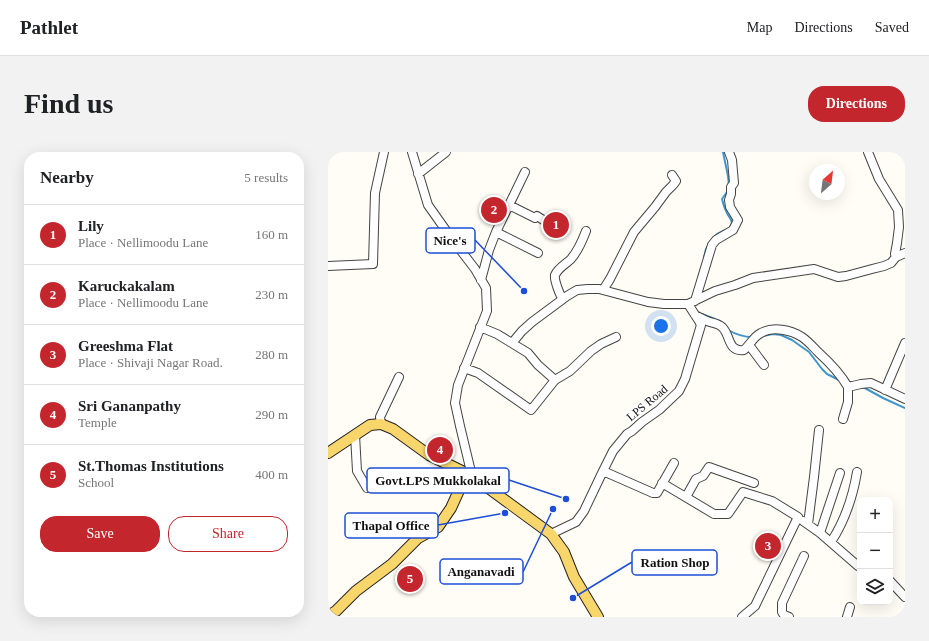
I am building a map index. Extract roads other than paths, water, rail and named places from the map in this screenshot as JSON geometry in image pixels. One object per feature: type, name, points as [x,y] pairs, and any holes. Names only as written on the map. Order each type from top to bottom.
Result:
[{"type":"main road","points":[[328,453],[370,426],[382,424],[393,429],[429,455],[472,476],[551,534],[564,552],[574,577],[598,617]]},
{"type":"main road","points":[[328,616],[336,611],[356,591],[392,564],[418,538],[438,527],[451,508],[461,486],[472,476]]},
{"type":"street","points":[[328,266],[373,264],[375,193],[384,152]]},
{"type":"street","points":[[412,152],[428,205],[476,269],[486,288],[487,311],[458,385],[455,403],[472,476]]},
{"type":"street","points":[[418,174],[446,152]]},
{"type":"street","points":[[688,303],[712,245],[716,240],[733,230],[738,220],[730,207],[729,200],[731,187],[734,183],[732,160],[729,152]]},
{"type":"street","points":[[868,152],[879,179],[898,210],[899,227],[898,243],[895,254],[896,257]]},
{"type":"street","points":[[481,280],[489,250],[496,232],[525,172]]},
{"type":"street","points":[[603,290],[634,232],[673,185],[676,180],[672,175]]},
{"type":"street","points":[[509,205],[535,218],[537,216],[548,222]]},
{"type":"street","points":[[564,299],[561,296],[555,275],[572,257],[586,231]]},
{"type":"street","points":[[496,232],[538,253]]},
{"type":"street","points":[[512,343],[522,331],[577,290],[588,288],[603,290],[648,302],[664,304],[688,303],[715,291],[736,285],[752,278],[814,269],[838,277],[846,276],[884,266],[891,263],[896,257],[905,253]]},
{"type":"street","name":"LPS Road","points":[[551,534],[576,522],[584,511],[613,451],[627,434],[659,410],[679,391],[685,379],[701,326],[688,303]]},
{"type":"street","points":[[695,315],[721,326],[727,333],[734,349],[740,351],[744,350],[752,340],[766,331],[776,330],[791,332],[802,337],[825,358],[842,377],[848,387],[848,402],[843,419]]},
{"type":"street","points":[[480,327],[491,331],[528,353],[538,365],[555,380]]},
{"type":"street","points":[[464,368],[478,372],[531,410],[555,380],[570,372],[601,344],[616,337]]},
{"type":"street","points":[[885,390],[905,343]]},
{"type":"street","points":[[749,345],[764,365]]},
{"type":"street","points":[[382,424],[380,417],[399,377]]},
{"type":"street","points":[[848,387],[861,384],[871,384],[905,399]]},
{"type":"street","points":[[808,524],[819,430]]},
{"type":"street","points":[[355,435],[357,470],[367,488]]},
{"type":"street","points":[[603,471],[653,493],[657,493],[674,463]]},
{"type":"street","points":[[686,497],[696,479],[703,476],[709,467],[754,483]]},
{"type":"street","points":[[831,542],[837,533],[854,489],[857,472]]},
{"type":"street","points":[[820,533],[840,473]]},
{"type":"street","points":[[662,483],[714,514],[728,514],[742,492],[772,501],[820,533],[857,565]]},
{"type":"street","points":[[742,617],[755,606],[798,517]]},
{"type":"street","points":[[789,617],[784,615],[782,612],[782,603],[804,556]]},
{"type":"street","points":[[893,584],[905,597]]},
{"type":"street","points":[[847,617],[850,607]]},
{"type":"waterway","points":[[723,152],[729,186]]},
{"type":"waterway","points":[[715,236],[729,228],[732,224],[722,199],[727,192]]},
{"type":"waterway","points":[[704,257],[709,244]]},
{"type":"waterway","points":[[702,314],[720,321]]},
{"type":"waterway","points":[[728,330],[746,337],[752,337]]},
{"type":"waterway","points":[[763,336],[773,334],[781,335],[792,340],[809,352],[827,374],[841,381]]},
{"type":"waterway","points":[[863,387],[905,408]]},
{"type":"place","name":"Karuckakalam","points":[[494,210]]},
{"type":"place","name":"Lily","points":[[556,225]]},
{"type":"place","name":"Nice's","points":[[524,291]]},
{"type":"place","name":"Sri Gananpathy","points":[[440,450]]},
{"type":"place","name":"Govt.LPS Mukkolakal","points":[[566,499]]},
{"type":"place","name":"Anganavadi","points":[[553,509]]},
{"type":"place","name":"Thapal Office","points":[[505,513]]},
{"type":"place","name":"Greeshma Flat","points":[[768,546]]},
{"type":"place","name":"St.Thomas Institutions","points":[[410,579]]},
{"type":"place","name":"Ration Shop","points":[[573,598]]}]
